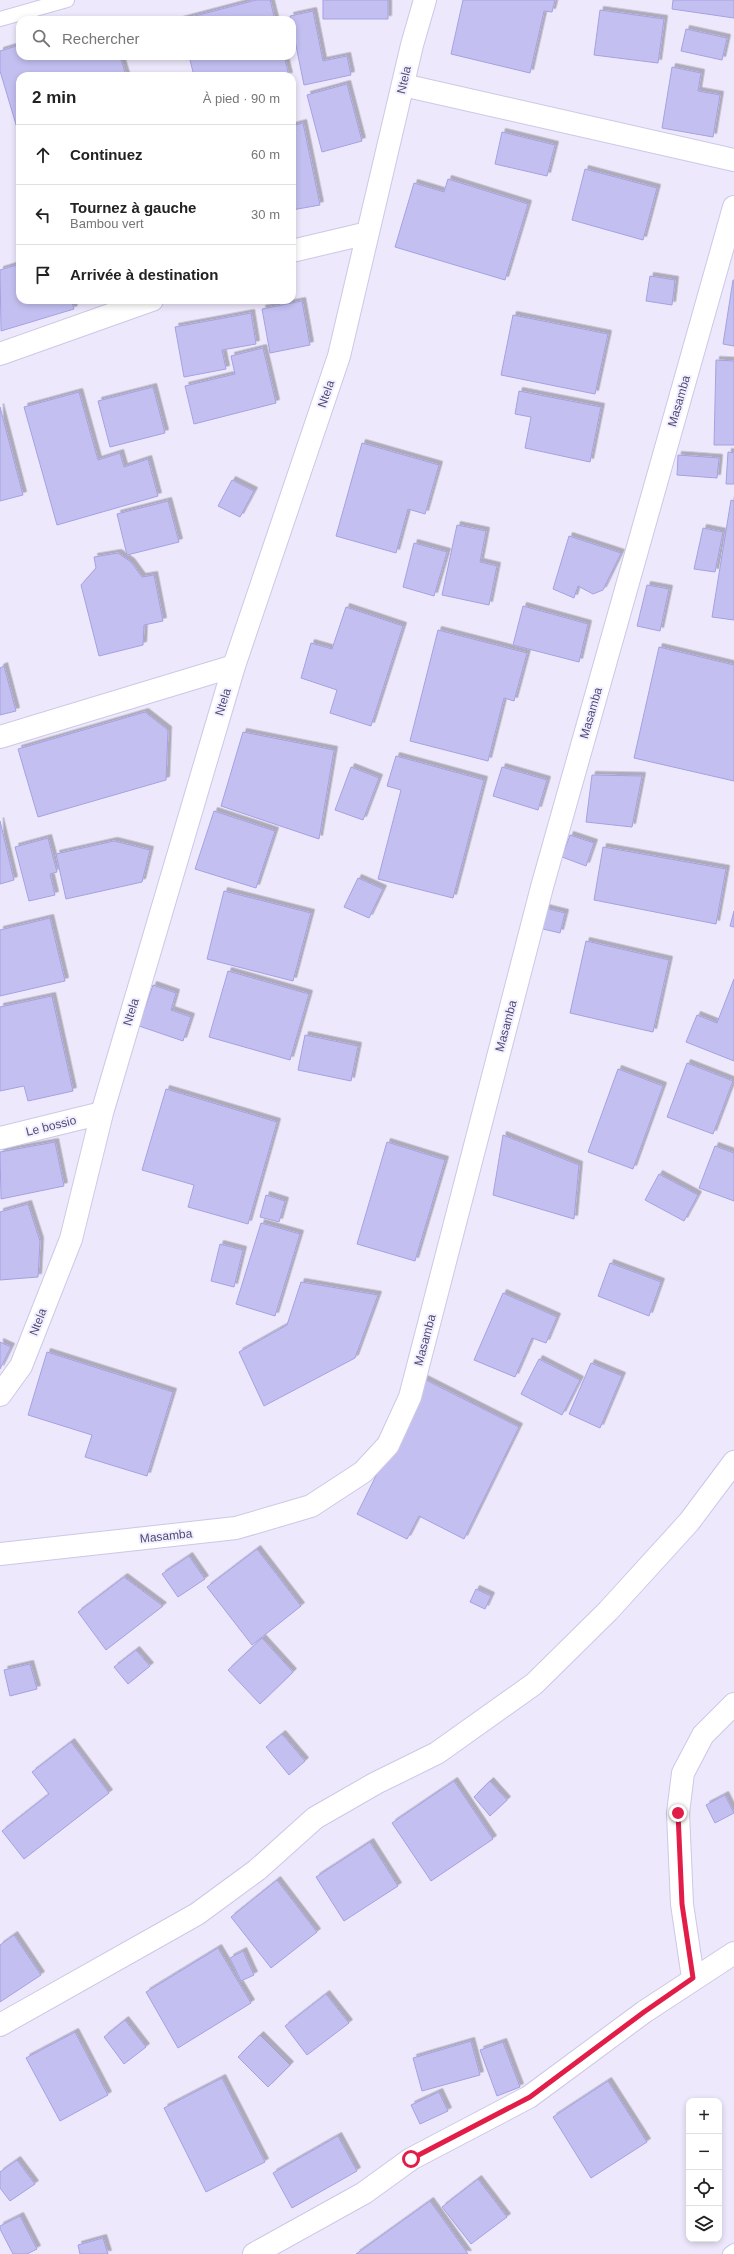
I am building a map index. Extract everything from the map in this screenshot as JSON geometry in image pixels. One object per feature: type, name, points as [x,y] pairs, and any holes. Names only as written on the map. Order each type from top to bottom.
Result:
[{"type":"street","name":"Ntela","points":[[0,1395],[21,1366],[71,1239],[102,1113],[234,666],[339,356],[403,84],[425,0]]},
{"type":"street","points":[[403,84],[734,160]]},
{"type":"street","name":"Masamba","points":[[0,1554],[236,1528],[311,1506],[363,1472],[388,1445],[410,1397],[542,887],[734,207]]},
{"type":"street","points":[[296,250],[368,233]]},
{"type":"street","points":[[0,354],[141,304]]},
{"type":"street","points":[[0,737],[234,666]]},
{"type":"street","name":"Le bossio","points":[[0,1138],[102,1113]]},
{"type":"street","points":[[0,2025],[197,1914],[257,1870],[315,1818],[376,1783],[437,1754],[534,1684],[608,1611],[689,1522],[734,1462]]},
{"type":"street","points":[[693,1978],[682,1904],[678,1813],[683,1773],[703,1735],[734,1704]]},
{"type":"street","points":[[254,2254],[364,2193],[411,2159],[530,2097],[644,2012],[693,1978],[734,1953]]},
{"type":"lane","points":[[0,19],[67,0]]},
{"type":"lane","points":[[730,2254],[734,2251]]},
{"type":"building","points":[[256,0],[270,0],[274,16],[195,16]]},
{"type":"building","points":[[323,0],[388,0],[388,19],[323,19]]},
{"type":"building","points":[[463,0],[555,0],[552,12],[544,11],[530,73],[451,54]]},
{"type":"building","points":[[673,0],[734,0],[734,18],[672,9]]},
{"type":"building","points":[[600,10],[664,19],[658,63],[594,55]]},
{"type":"building","points":[[313,11],[323,61],[347,56],[351,75],[304,85],[296,46],[296,16],[290,16]]},
{"type":"building","points":[[686,29],[727,38],[722,60],[681,51]]},
{"type":"building","points":[[16,46],[16,60],[121,60],[125,72],[16,72],[16,125],[0,71],[0,51]]},
{"type":"building","points":[[190,60],[285,60],[288,72],[193,72]]},
{"type":"building","points":[[672,67],[701,73],[698,91],[720,95],[713,137],[662,128]]},
{"type":"building","points":[[347,84],[362,141],[322,152],[307,95]]},
{"type":"building","points":[[303,123],[320,205],[296,209],[296,125]]},
{"type":"building","points":[[502,132],[555,145],[547,176],[495,164]]},
{"type":"building","points":[[585,169],[657,188],[643,240],[572,220]]},
{"type":"building","points":[[448,179],[528,204],[505,280],[395,247],[414,183],[444,192]]},
{"type":"building","points":[[16,265],[16,304],[72,304],[74,309],[1,331],[0,270]]},
{"type":"building","points":[[650,276],[675,280],[672,305],[646,301]]},
{"type":"building","points":[[734,280],[734,346],[723,344]]},
{"type":"building","points":[[302,301],[310,345],[270,353],[262,309],[287,304],[296,304],[296,302]]},
{"type":"building","points":[[251,313],[256,344],[222,350],[226,369],[184,377],[175,327]]},
{"type":"building","points":[[513,315],[608,334],[595,394],[501,375]]},
{"type":"building","points":[[263,348],[276,403],[194,424],[185,386],[235,374],[231,356]]},
{"type":"building","points":[[716,360],[734,361],[734,445],[714,445]]},
{"type":"building","points":[[153,387],[165,433],[110,447],[98,401]]},
{"type":"building","points":[[519,391],[601,407],[590,462],[525,448],[531,417],[515,414]]},
{"type":"building","points":[[79,392],[98,460],[120,453],[124,467],[148,459],[158,496],[57,525],[24,407]]},
{"type":"building","points":[[0,407],[23,495],[0,501]]},
{"type":"building","points":[[362,443],[439,465],[425,514],[408,509],[396,553],[336,536]]},
{"type":"building","points":[[728,452],[734,453],[734,484],[726,484]]},
{"type":"building","points":[[678,455],[719,458],[717,478],[677,475]]},
{"type":"building","points":[[232,480],[254,491],[240,517],[218,506]]},
{"type":"building","points":[[731,500],[734,501],[734,620],[712,617]]},
{"type":"building","points":[[168,501],[179,542],[127,555],[117,514]]},
{"type":"building","points":[[457,525],[486,531],[480,562],[497,566],[489,605],[442,595]]},
{"type":"building","points":[[703,528],[723,532],[715,572],[694,569]]},
{"type":"building","points":[[569,536],[621,553],[603,590],[593,594],[578,586],[574,598],[553,589]]},
{"type":"building","points":[[414,543],[447,552],[434,596],[403,587]]},
{"type":"building","points":[[118,553],[131,562],[142,577],[154,575],[163,621],[144,625],[143,645],[99,656],[81,585],[96,568],[94,557]]},
{"type":"building","points":[[647,585],[669,589],[660,631],[637,626]]},
{"type":"building","points":[[523,606],[588,624],[579,662],[513,645]]},
{"type":"building","points":[[346,607],[403,626],[371,726],[330,713],[337,690],[301,678],[311,643],[332,649]]},
{"type":"building","points":[[438,630],[527,653],[514,701],[504,698],[488,761],[410,741]]},
{"type":"building","points":[[659,647],[734,665],[734,781],[634,758]]},
{"type":"building","points":[[4,666],[16,711],[0,715],[0,668]]},
{"type":"building","points":[[145,712],[168,730],[166,780],[38,817],[18,749]]},
{"type":"building","points":[[243,732],[334,750],[319,839],[221,806]]},
{"type":"building","points":[[396,756],[484,780],[453,898],[378,879],[401,790],[387,786]]},
{"type":"building","points":[[351,767],[379,778],[363,820],[335,810]]},
{"type":"building","points":[[502,767],[547,780],[538,810],[493,796]]},
{"type":"building","points":[[592,775],[642,776],[632,827],[586,822]]},
{"type":"building","points":[[214,811],[275,831],[256,888],[195,869]]},
{"type":"building","points":[[0,821],[14,880],[0,884]]},
{"type":"building","points":[[570,835],[594,843],[586,866],[562,857]]},
{"type":"building","points":[[48,838],[57,872],[50,874],[55,895],[29,901],[15,847]]},
{"type":"building","points":[[114,841],[150,850],[142,882],[66,899],[56,854]]},
{"type":"building","points":[[603,847],[726,869],[716,924],[594,900]]},
{"type":"building","points":[[358,878],[383,889],[369,918],[344,907]]},
{"type":"building","points":[[224,891],[311,913],[293,981],[207,959]]},
{"type":"building","points":[[545,908],[565,913],[560,933],[539,928]]},
{"type":"building","points":[[734,911],[734,927],[730,926]]},
{"type":"building","points":[[50,918],[65,981],[0,996],[0,930]]},
{"type":"building","points":[[586,941],[669,960],[653,1032],[570,1013]]},
{"type":"building","points":[[228,971],[309,994],[290,1060],[209,1037]]},
{"type":"building","points":[[734,979],[734,1061],[686,1042],[697,1015],[717,1023]]},
{"type":"building","points":[[153,985],[176,993],[171,1010],[191,1017],[183,1041],[139,1026]]},
{"type":"building","points":[[52,996],[73,1091],[28,1101],[24,1086],[0,1091],[0,1007]]},
{"type":"building","points":[[305,1035],[358,1046],[351,1081],[298,1070]]},
{"type":"building","points":[[687,1063],[733,1081],[713,1134],[667,1117]]},
{"type":"building","points":[[618,1069],[663,1086],[633,1169],[588,1152]]},
{"type":"building","points":[[166,1089],[277,1122],[248,1224],[188,1207],[194,1185],[142,1170]]},
{"type":"building","points":[[503,1135],[579,1165],[574,1219],[493,1195]]},
{"type":"building","points":[[55,1142],[64,1186],[1,1199],[0,1152]]},
{"type":"building","points":[[387,1142],[445,1160],[415,1261],[357,1244]]},
{"type":"building","points":[[715,1146],[734,1153],[734,1201],[699,1188]]},
{"type":"building","points":[[659,1174],[698,1195],[684,1221],[645,1200]]},
{"type":"building","points":[[266,1195],[285,1201],[279,1222],[260,1217]]},
{"type":"building","points":[[28,1204],[40,1241],[38,1277],[0,1280],[0,1212]]},
{"type":"building","points":[[261,1223],[300,1234],[275,1316],[236,1304]]},
{"type":"building","points":[[220,1244],[243,1250],[234,1287],[211,1281]]},
{"type":"building","points":[[610,1263],[661,1282],[649,1316],[598,1296]]},
{"type":"building","points":[[301,1282],[378,1295],[355,1358],[264,1406],[239,1352],[287,1325]]},
{"type":"building","points":[[503,1293],[557,1317],[546,1343],[532,1338],[515,1377],[474,1360]]},
{"type":"building","points":[[0,1342],[11,1347],[0,1369]]},
{"type":"building","points":[[47,1352],[173,1392],[147,1476],[85,1457],[92,1435],[28,1415]]},
{"type":"building","points":[[539,1359],[580,1380],[562,1415],[521,1394]]},
{"type":"building","points":[[591,1363],[622,1376],[600,1428],[569,1414]]},
{"type":"building","points":[[424,1379],[519,1427],[464,1539],[419,1516],[407,1539],[357,1514]]},
{"type":"building","points":[[257,1549],[301,1606],[252,1645],[207,1587]]},
{"type":"building","points":[[189,1556],[205,1579],[178,1597],[162,1574]]},
{"type":"building","points":[[124,1577],[163,1606],[106,1650],[78,1612]]},
{"type":"building","points":[[476,1589],[491,1596],[485,1609],[470,1602]]},
{"type":"building","points":[[262,1638],[293,1672],[260,1704],[228,1670]]},
{"type":"building","points":[[136,1650],[150,1666],[128,1684],[114,1667]]},
{"type":"building","points":[[30,1664],[37,1689],[10,1696],[4,1670]]},
{"type":"building","points":[[282,1734],[305,1761],[289,1775],[266,1747]]},
{"type":"building","points":[[71,1742],[109,1793],[24,1859],[2,1831],[49,1794],[32,1772]]},
{"type":"building","points":[[454,1781],[493,1839],[431,1881],[392,1823]]},
{"type":"building","points":[[490,1781],[507,1800],[490,1816],[474,1797]]},
{"type":"building","points":[[725,1795],[734,1813],[715,1823],[706,1805]]},
{"type":"building","points":[[370,1842],[398,1886],[344,1921],[316,1877]]},
{"type":"building","points":[[277,1880],[317,1932],[271,1968],[231,1917]]},
{"type":"building","points":[[14,1935],[41,1975],[0,2002],[0,1945]]},
{"type":"building","points":[[218,1948],[251,2003],[178,2048],[146,1992]]},
{"type":"building","points":[[243,1951],[254,1975],[241,1981],[230,1958]]},
{"type":"building","points":[[326,1994],[349,2023],[307,2055],[285,2026]]},
{"type":"building","points":[[125,2020],[146,2047],[124,2064],[104,2037]]},
{"type":"building","points":[[75,2032],[108,2095],[60,2121],[26,2058]]},
{"type":"building","points":[[260,2035],[290,2065],[268,2087],[238,2057]]},
{"type":"building","points":[[471,2041],[480,2075],[422,2091],[413,2058]]},
{"type":"building","points":[[503,2042],[520,2087],[497,2096],[480,2050]]},
{"type":"building","points":[[222,2078],[265,2162],[206,2192],[164,2108]]},
{"type":"building","points":[[608,2081],[647,2142],[591,2178],[553,2117]]},
{"type":"building","points":[[439,2092],[448,2111],[420,2124],[411,2105]]},
{"type":"building","points":[[338,2136],[357,2171],[292,2208],[273,2173]]},
{"type":"building","points":[[17,2160],[35,2184],[10,2201],[0,2188],[0,2172]]},
{"type":"building","points":[[478,2179],[507,2217],[471,2244],[442,2207]]},
{"type":"building","points":[[430,2201],[468,2254],[356,2254]]},
{"type":"building","points":[[20,2216],[37,2249],[27,2254],[13,2254],[0,2229],[0,2226]]},
{"type":"building","points":[[103,2238],[108,2254],[80,2254],[78,2245]]},
{"type":"route","points":[[411,2159],[530,2097],[644,2012],[693,1978],[682,1904],[678,1813]]}]
